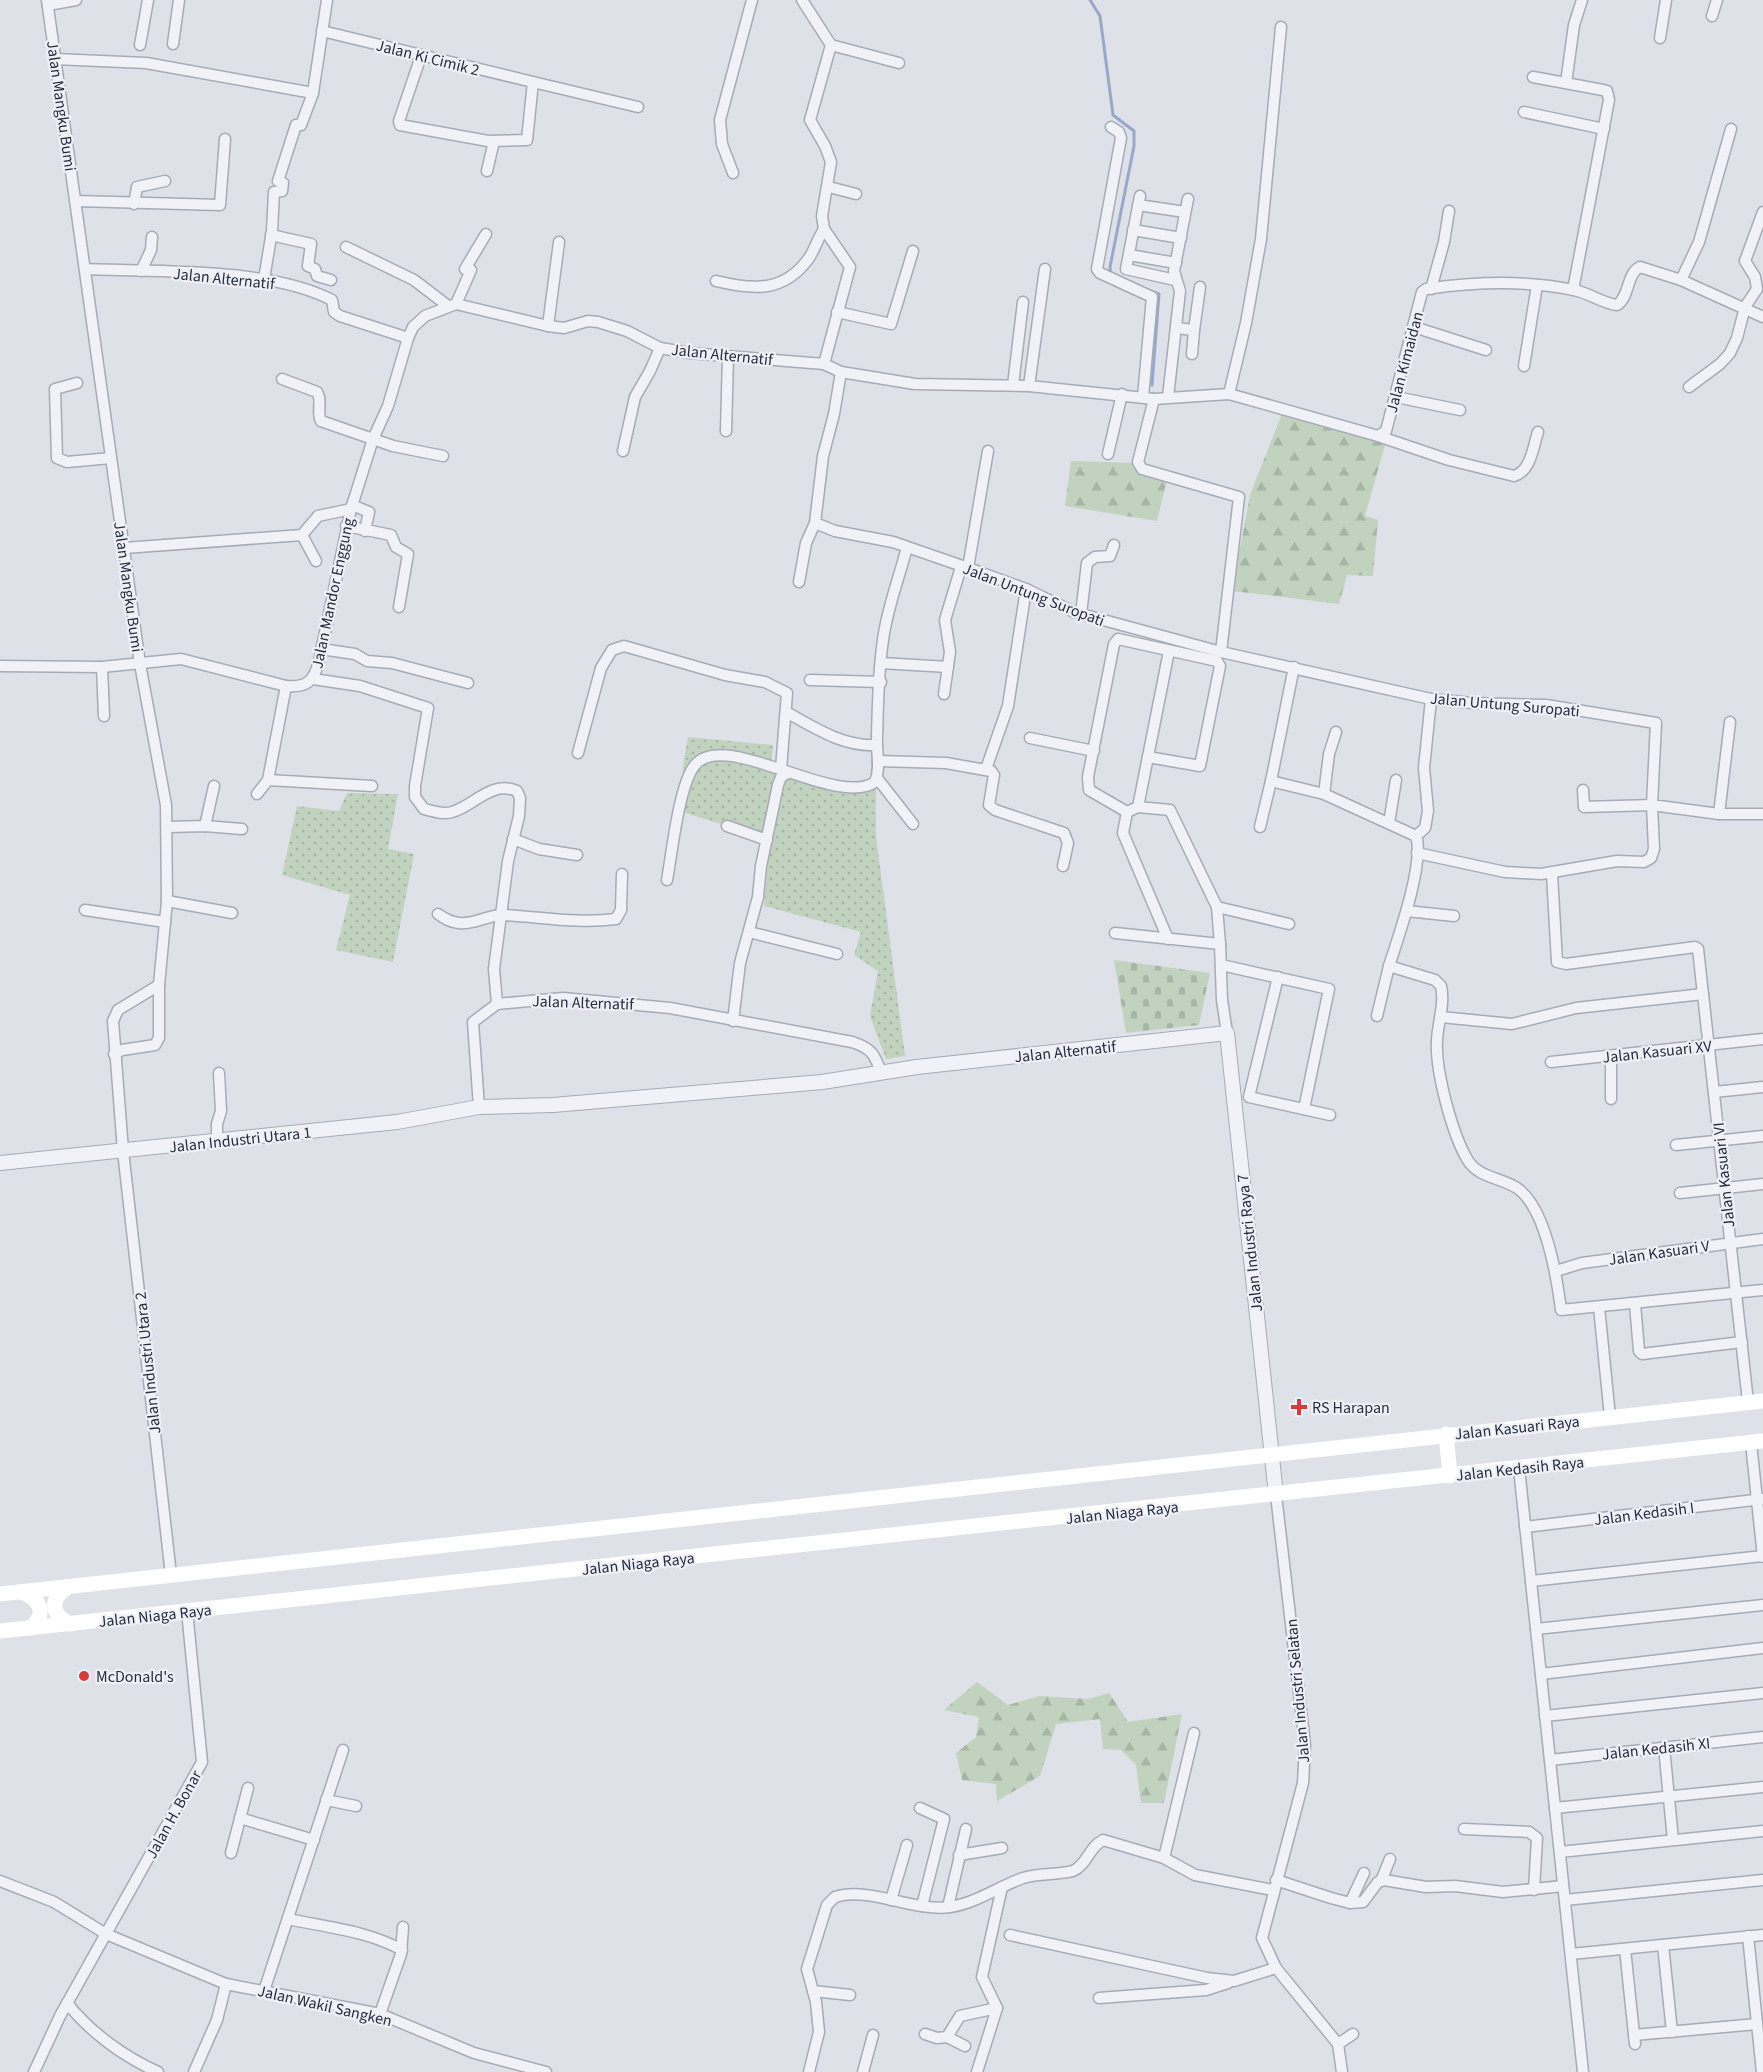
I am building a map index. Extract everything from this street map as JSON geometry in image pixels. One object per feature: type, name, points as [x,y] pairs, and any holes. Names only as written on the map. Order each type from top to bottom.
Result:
[{"type":"main road","name":"Jalan Kasuari Raya","points":[[1271,1453],[1756,1401]]},
{"type":"main road","points":[[1446,1434],[1450,1476]]},
{"type":"main road","name":"Jalan Kedasih Raya","points":[[1276,1495],[1757,1442]]},
{"type":"main road","points":[[0,1594],[1271,1453]]},
{"type":"main road","name":"Jalan Niaga Raya","points":[[0,1631],[1276,1495]]},
{"type":"main road","points":[[68,1587],[58,1593],[54,1602],[54,1611],[60,1619],[70,1624]]},
{"type":"main road","points":[[22,1592],[33,1596],[39,1603],[41,1612],[38,1621],[31,1628]]},
{"type":"street","points":[[47,3],[76,0]]},
{"type":"street","points":[[140,45],[148,0]]},
{"type":"street","points":[[173,44],[179,0]]},
{"type":"street","points":[[264,279],[271,235],[274,192],[282,191],[283,183],[278,181],[284,156],[296,125],[301,125],[313,93],[327,0]]},
{"type":"street","points":[[733,173],[722,144],[720,120],[752,0]]},
{"type":"street","points":[[802,0],[831,45],[899,63]]},
{"type":"street","points":[[1566,83],[1574,25],[1582,0]]},
{"type":"street","points":[[1660,38],[1666,0]]},
{"type":"street","points":[[1712,16],[1717,0]]},
{"type":"street","name":"Jalan Mangku Bumi","points":[[47,3],[140,664],[168,827],[167,902],[159,985],[159,1029],[155,1045],[122,1050],[114,1054]]},
{"type":"street","points":[[1229,394],[1246,323],[1260,239],[1281,27]]},
{"type":"street","name":"Jalan Ki Cimik 2","points":[[322,31],[638,107]]},
{"type":"street","points":[[831,45],[810,120],[830,158],[829,187],[822,216],[824,229],[850,267],[824,364],[841,372],[915,384],[1013,385],[1148,398],[1229,394],[1378,436],[1449,460],[1514,476],[1522,474],[1527,467],[1538,432]]},
{"type":"street","points":[[421,56],[399,121],[400,125],[494,141],[527,140],[533,82]]},
{"type":"street","points":[[55,59],[146,63],[313,93]]},
{"type":"street","points":[[1533,77],[1607,92],[1609,100],[1573,290]]},
{"type":"street","points":[[1524,112],[1604,129]]},
{"type":"street","points":[[1111,127],[1119,132],[1121,138],[1097,269],[1100,273],[1152,297],[1148,398],[1138,462],[1142,469],[1237,494],[1240,499],[1221,652]]},
{"type":"street","points":[[1681,280],[1699,242],[1731,129]]},
{"type":"street","points":[[76,201],[220,205],[225,139]]},
{"type":"street","points":[[487,171],[494,141]]},
{"type":"street","points":[[134,204],[137,187],[165,181]]},
{"type":"street","points":[[829,187],[856,194]]},
{"type":"street","points":[[1168,397],[1180,291],[1175,280],[1176,263],[1188,199]]},
{"type":"street","points":[[1175,280],[1125,273],[1139,201],[1185,212]]},
{"type":"street","points":[[1449,211],[1444,242],[1431,289],[1503,283],[1537,285],[1573,290],[1617,305],[1624,298],[1634,271],[1640,267],[1681,280],[1763,316]]},
{"type":"street","points":[[1689,387],[1720,364],[1730,352],[1745,307],[1757,289],[1757,282],[1745,261],[1745,254],[1763,212]]},
{"type":"street","points":[[716,281],[749,288],[770,287],[779,283],[804,264],[824,229]]},
{"type":"street","points":[[1133,230],[1181,238]]},
{"type":"street","points":[[408,338],[419,320],[452,305],[471,270],[465,269],[486,234]]},
{"type":"street","points":[[271,235],[311,244],[308,266],[315,268],[317,276],[331,280]]},
{"type":"street","points":[[141,271],[148,257],[152,237]]},
{"type":"street","points":[[548,326],[560,242]]},
{"type":"street","points":[[346,247],[414,280],[452,305]]},
{"type":"street","points":[[837,312],[891,324],[914,251]]},
{"type":"street","points":[[1129,255],[1176,263]]},
{"type":"street","name":"Jalan Alternatif","points":[[86,269],[264,279],[313,291],[332,300],[334,312],[339,316],[408,338]]},
{"type":"street","points":[[1029,386],[1045,269]]},
{"type":"street","points":[[1524,366],[1537,285]]},
{"type":"street","points":[[1192,354],[1200,286]]},
{"type":"street","name":"Jalan Kimaidan","points":[[1378,436],[1386,431],[1422,292],[1431,289]]},
{"type":"street","points":[[1013,385],[1023,302]]},
{"type":"street","name":"Jalan Alternatif","points":[[452,305],[564,328],[588,321],[598,322],[627,331],[660,348],[728,357],[824,364]]},
{"type":"street","points":[[1414,327],[1486,350]]},
{"type":"street","points":[[1176,328],[1194,330]]},
{"type":"street","name":"Jalan Mandor Enggung","points":[[286,686],[302,687],[313,678],[351,507],[373,439],[388,406],[408,338]]},
{"type":"street","points":[[623,451],[635,397],[660,348]]},
{"type":"street","points":[[726,431],[728,357]]},
{"type":"street","points":[[799,582],[806,543],[815,523],[823,456],[834,414],[841,372]]},
{"type":"street","points":[[282,379],[317,392],[321,402],[319,415],[321,421],[373,439],[443,456]]},
{"type":"street","points":[[77,383],[55,389],[57,458],[67,462],[111,458]]},
{"type":"street","points":[[1108,454],[1122,394]]},
{"type":"street","points":[[1396,397],[1460,410]]},
{"type":"street","points":[[944,694],[950,643],[945,621],[965,567],[988,451]]},
{"type":"street","points":[[124,548],[302,535],[318,516],[351,507],[368,510],[365,531]]},
{"type":"street","name":"Jalan Untung Suropati","points":[[815,523],[835,531],[907,547],[1026,589],[1081,614],[1221,652],[1431,699],[1472,704],[1546,705],[1656,723],[1652,805]]},
{"type":"street","points":[[346,526],[391,535],[396,547],[408,554],[399,607]]},
{"type":"street","points":[[302,535],[316,561]]},
{"type":"street","points":[[1081,614],[1087,563],[1095,557],[1110,556],[1114,545]]},
{"type":"street","points":[[667,880],[686,781],[696,763],[710,757],[748,759],[784,771],[861,788],[872,784],[877,778],[881,663],[887,606],[897,583],[907,547]]},
{"type":"street","points":[[986,769],[1008,706],[1026,589]]},
{"type":"street","points":[[1127,812],[1089,789],[1088,777],[1115,641],[1120,639],[1217,661],[1221,667],[1200,766],[1149,757]]},
{"type":"street","points":[[578,753],[601,668],[608,655],[618,647],[643,650],[725,675],[775,685],[787,693],[784,771],[779,779],[749,932],[740,963],[733,1021]]},
{"type":"street","points":[[321,650],[355,654],[367,660],[392,663],[468,683]]},
{"type":"street","points":[[1138,807],[1168,651]]},
{"type":"street","points":[[0,666],[102,667],[185,660],[286,686],[268,780],[257,794]]},
{"type":"street","points":[[881,663],[948,667]]},
{"type":"street","points":[[102,667],[104,716]]},
{"type":"street","points":[[1260,827],[1294,667]]},
{"type":"street","points":[[313,678],[360,686],[428,708],[415,786],[419,804],[424,809],[451,813],[490,791],[512,789],[517,791],[520,798],[494,969],[496,1004],[472,1024],[479,1107]]},
{"type":"street","points":[[810,681],[881,682]]},
{"type":"street","points":[[1416,836],[1425,828],[1428,811],[1424,768],[1431,699]]},
{"type":"street","points":[[786,712],[837,739],[862,746],[877,745]]},
{"type":"street","points":[[1719,814],[1730,722]]},
{"type":"street","points":[[1324,794],[1329,754],[1336,732]]},
{"type":"street","points":[[1030,738],[1094,751]]},
{"type":"street","points":[[878,760],[946,763],[986,769],[994,775],[989,796],[991,808],[1066,835],[1068,843],[1063,866]]},
{"type":"street","points":[[877,778],[914,824]]},
{"type":"street","points":[[268,780],[372,786]]},
{"type":"street","points":[[1389,823],[1396,780]]},
{"type":"street","points":[[1271,781],[1324,794],[1416,836]]},
{"type":"street","points":[[205,826],[214,786]]},
{"type":"street","points":[[1583,790],[1584,807],[1652,805],[1719,814],[1763,814]]},
{"type":"street","points":[[1418,853],[1505,872],[1552,874],[1589,864],[1617,861],[1644,862],[1651,858],[1654,849],[1652,805]]},
{"type":"street","points":[[1127,812],[1138,807],[1164,808],[1172,811],[1217,907],[1222,1000],[1227,1033]]},
{"type":"street","points":[[1127,812],[1123,833],[1168,939]]},
{"type":"street","points":[[168,827],[205,826],[242,829]]},
{"type":"street","points":[[727,826],[767,840]]},
{"type":"street","points":[[1377,1016],[1389,966],[1407,911],[1418,853],[1416,836]]},
{"type":"street","points":[[513,838],[539,849],[577,855]]},
{"type":"street","points":[[438,914],[447,921],[460,923],[476,922],[503,915],[569,921],[616,919],[621,910],[622,874]]},
{"type":"street","name":"Jalan Kasuari VI","points":[[1552,874],[1557,962],[1566,964],[1695,947],[1698,949],[1742,1342],[1756,1401]]},
{"type":"street","points":[[167,902],[232,913]]},
{"type":"street","points":[[1217,907],[1289,924]]},
{"type":"street","points":[[85,910],[165,922]]},
{"type":"street","points":[[1407,911],[1454,916]]},
{"type":"street","points":[[749,932],[837,954]]},
{"type":"street","points":[[1115,933],[1220,944]]},
{"type":"street","points":[[1221,965],[1324,986],[1330,993],[1304,1110]]},
{"type":"street","points":[[1389,966],[1439,982],[1442,991],[1441,1017],[1437,1037],[1437,1069],[1463,1150],[1474,1168],[1525,1194],[1538,1219],[1556,1271],[1562,1310],[1763,1290]]},
{"type":"street","points":[[1278,977],[1249,1097],[1330,1115]]},
{"type":"street","points":[[123,1150],[114,1054],[115,1013],[159,985]]},
{"type":"street","points":[[1441,1017],[1512,1024],[1576,1008],[1703,994]]},
{"type":"street","name":"Jalan Alternatif","points":[[496,1004],[563,998],[670,1008],[864,1046],[876,1055],[880,1073]]},
{"type":"street","name":"Jalan Alternatif","points":[[479,1107],[553,1105],[822,1082],[880,1073],[1227,1033]]},
{"type":"street","name":"Jalan Industri Raya 7","points":[[1227,1033],[1276,1495]]},
{"type":"street","name":"Jalan Kasuari XV","points":[[1551,1062],[1763,1039]]},
{"type":"street","points":[[1611,1056],[1611,1100]]},
{"type":"street","points":[[217,1141],[217,1124],[221,1111],[219,1072]]},
{"type":"street","points":[[1714,1092],[1763,1087]]},
{"type":"street","name":"Jalan Industri Utara 1","points":[[0,1163],[397,1122],[479,1107]]},
{"type":"street","points":[[1676,1145],[1763,1136]]},
{"type":"street","name":"Jalan Industri Utara 2","points":[[123,1150],[171,1575]]},
{"type":"street","points":[[1680,1193],[1763,1184]]},
{"type":"street","name":"Jalan Kasuari V","points":[[1556,1271],[1582,1263],[1763,1239]]},
{"type":"street","points":[[1635,1304],[1639,1348],[1642,1354],[1742,1342]]},
{"type":"street","points":[[1599,1307],[1610,1417]]},
{"type":"street","points":[[1531,1581],[1763,1556],[1757,1442]]},
{"type":"street","points":[[1519,1468],[1583,2072]]},
{"type":"street","name":"Jalan Industri Selatan","points":[[1276,1495],[1305,1745],[1303,1784],[1293,1830],[1275,1885],[1262,1938],[1276,1968],[1338,2043]]},
{"type":"street","name":"Jalan Kedasih I","points":[[1525,1527],[1760,1499]]},
{"type":"street","points":[[1536,1629],[1763,1605]]},
{"type":"street","name":"Jalan H. Bonar","points":[[34,2072],[67,2003],[201,1762],[187,1611]]},
{"type":"street","points":[[1540,1674],[1763,1648]]},
{"type":"street","points":[[1545,1716],[1763,1692]]},
{"type":"street","points":[[1164,1858],[1194,1733]]},
{"type":"street","name":"Jalan Kedasih XI","points":[[1550,1760],[1763,1737]]},
{"type":"street","points":[[1664,1748],[1673,1840]]},
{"type":"street","points":[[264,1991],[343,1750]]},
{"type":"street","points":[[1555,1808],[1763,1787]]},
{"type":"street","points":[[231,1853],[248,1788]]},
{"type":"street","points":[[327,1800],[356,1806]]},
{"type":"street","points":[[920,1808],[944,1819],[922,1906]]},
{"type":"street","points":[[240,1818],[314,1840]]},
{"type":"street","points":[[948,1907],[966,1829]]},
{"type":"street","points":[[1464,1829],[1529,1832],[1537,1838],[1534,1890]]},
{"type":"street","points":[[1560,1852],[1763,1831]]},
{"type":"street","points":[[809,2072],[819,2031],[807,1969],[827,1905],[840,1895],[891,1900],[922,1906],[948,1907],[968,1903],[1026,1877],[1073,1871],[1079,1868],[1090,1852],[1103,1840],[1164,1858],[1195,1875],[1275,1885],[1350,1903],[1363,1902],[1381,1881],[1390,1859]]},
{"type":"street","points":[[891,1900],[907,1845]]},
{"type":"street","points":[[960,1855],[1002,1848]]},
{"type":"street","points":[[1350,1903],[1364,1874]]},
{"type":"street","points":[[1565,1900],[1763,1880]]},
{"type":"street","name":"Jalan Wakil Sangken","points":[[0,1881],[54,1902],[106,1934],[226,1984],[380,2014],[474,2053],[546,2072]]},
{"type":"street","points":[[1381,1881],[1426,1887],[1455,1886],[1503,1892],[1563,1886]]},
{"type":"street","points":[[977,2072],[997,2008],[993,1995],[982,1977],[1002,1887]]},
{"type":"street","points":[[288,1919],[346,1931],[379,1940],[402,1950]]},
{"type":"street","points":[[380,2014],[402,1950],[403,1928]]},
{"type":"street","points":[[1010,1935],[1174,1973],[1234,1981]]},
{"type":"street","points":[[1571,1954],[1763,1935]]},
{"type":"street","points":[[1748,1936],[1762,2072]]},
{"type":"street","points":[[1663,1945],[1672,2032]]},
{"type":"street","points":[[1625,1949],[1635,2039],[1672,2032],[1757,2024]]},
{"type":"street","points":[[1099,1998],[1206,1990],[1276,1968]]},
{"type":"street","points":[[194,2072],[217,2020],[226,1984]]},
{"type":"street","points":[[813,1991],[850,1995]]},
{"type":"street","points":[[67,2003],[83,2022],[140,2064],[158,2072]]},
{"type":"street","points":[[947,2037],[960,2016],[997,2008]]},
{"type":"street","points":[[925,2034],[937,2038],[947,2037],[965,2046]]},
{"type":"street","points":[[1342,2072],[1338,2043],[1353,2034]]},
{"type":"street","points":[[863,2072],[873,2035]]},
{"type":"green space","points":[[1285,406],[1387,438],[1365,516],[1378,520],[1373,576],[1347,575],[1339,604],[1232,591],[1250,495]]},
{"type":"green space","points":[[1071,461],[1136,463],[1168,476],[1157,521],[1065,506]]},
{"type":"green space","points":[[688,737],[773,745],[770,772],[876,787],[876,836],[905,1056],[886,1059],[870,1016],[878,971],[854,955],[861,932],[764,906],[770,839],[682,812],[683,766]]},
{"type":"green space","points":[[347,793],[398,794],[388,849],[414,854],[393,962],[336,950],[350,895],[282,875],[297,806],[339,811]]},
{"type":"green space","points":[[1114,960],[1210,973],[1199,1025],[1126,1033]]},
{"type":"green space","points":[[977,1682],[1008,1705],[1039,1696],[1088,1699],[1109,1693],[1128,1722],[1182,1714],[1164,1803],[1141,1803],[1136,1765],[1121,1750],[1103,1749],[1100,1719],[1056,1724],[1040,1776],[997,1801],[996,1784],[962,1780],[956,1753],[976,1737],[979,1717],[944,1710]]},
{"type":"waterway","points":[[1090,0],[1100,16],[1113,115],[1134,131],[1134,146],[1110,267],[1111,276]]},
{"type":"waterway","points":[[1152,385],[1159,294],[1153,292]]},
{"type":"place","name":"RS Harapan","points":[[1299,1407]]},
{"type":"place","name":"McDonald's","points":[[84,1676]]}]
